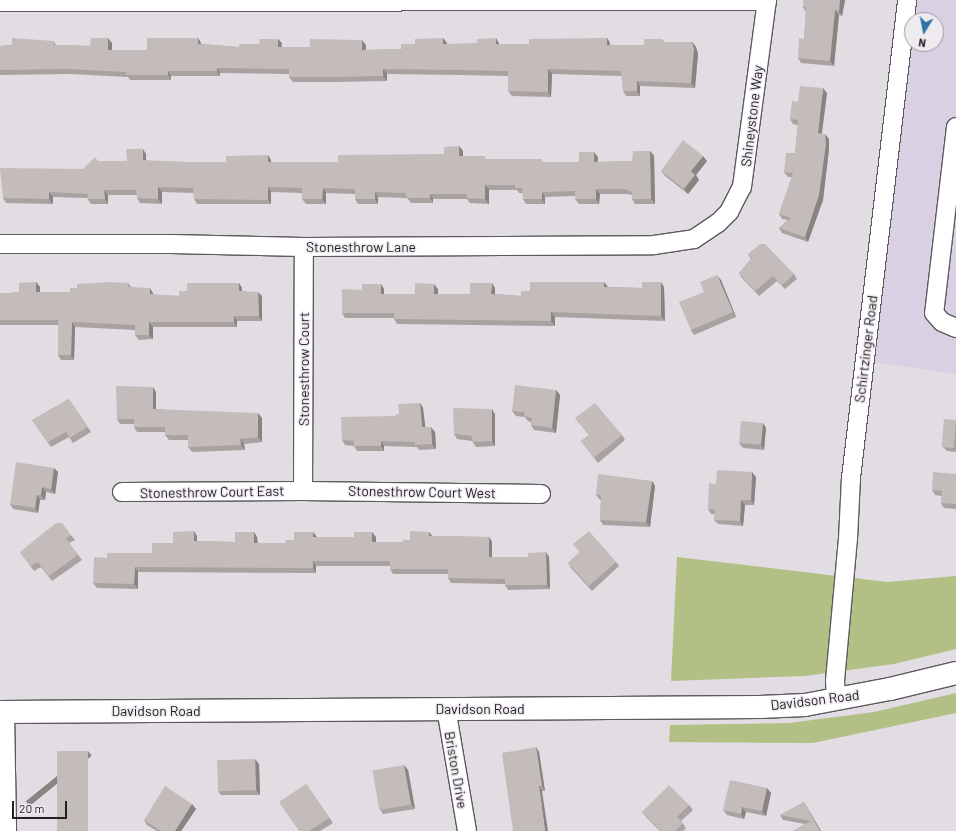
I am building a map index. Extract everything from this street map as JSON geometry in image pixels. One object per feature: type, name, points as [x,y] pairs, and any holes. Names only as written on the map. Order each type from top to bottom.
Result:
[{"type":"main road","name":"Davidson Road","points":[[3,712],[760,707],[805,705],[956,673]]},
{"type":"street","points":[[0,2],[767,0]]},
{"type":"street","name":"Shineystone Way","points":[[718,224],[729,212],[742,187],[767,0]]},
{"type":"street","name":"Schirtzinger Road","points":[[836,699],[835,676],[848,539],[851,478],[907,0]]},
{"type":"street","points":[[956,127],[934,313],[942,322],[956,328]]},
{"type":"street","name":"Stonesthrow Lane","points":[[0,244],[171,244],[304,247],[654,245],[694,239],[718,224]]},
{"type":"street","name":"Stonesthrow Court","points":[[303,491],[304,247]]},
{"type":"street","name":"Stonesthrow Court East","points":[[122,492],[303,491]]},
{"type":"street","name":"Stonesthrow Court West","points":[[303,491],[542,494]]},
{"type":"street","name":"Briston Drive","points":[[446,708],[467,831]]},
{"type":"street","points":[[3,712],[7,831]]},
{"type":"shaded area","points":[[917,0],[956,0],[956,374],[874,362],[911,52],[944,52],[944,12],[915,12]]},
{"type":"green space","points":[[677,557],[887,582],[956,576],[956,649],[894,664],[805,676],[671,681]]},
{"type":"green space","points":[[956,693],[956,713],[813,743],[669,742],[670,725],[789,723],[874,712]]},
{"type":"building","points":[[803,0],[840,0],[839,11],[835,10],[830,61],[798,58],[799,38],[804,39],[806,7],[803,7]]},
{"type":"building","points":[[12,38],[54,41],[54,45],[90,46],[91,38],[108,38],[108,50],[147,50],[147,38],[198,38],[198,44],[239,47],[239,44],[260,44],[259,39],[278,39],[278,47],[310,47],[310,39],[362,40],[362,50],[401,49],[401,44],[415,44],[415,39],[443,38],[443,44],[477,44],[477,39],[496,38],[496,44],[529,44],[529,39],[607,38],[607,45],[644,45],[644,39],[662,39],[662,42],[692,42],[694,49],[691,83],[637,81],[637,91],[623,91],[621,71],[548,69],[548,92],[508,91],[508,71],[383,69],[383,76],[289,77],[289,69],[217,68],[217,71],[168,71],[168,75],[126,75],[126,72],[66,69],[0,70],[0,46],[12,45]]},
{"type":"building","points":[[800,86],[823,88],[818,133],[825,134],[826,144],[819,195],[805,237],[779,228],[791,218],[779,214],[793,173],[784,172],[786,153],[795,153],[798,120],[790,119],[792,101],[798,102]]},
{"type":"building","points":[[683,140],[703,156],[691,171],[695,175],[684,189],[661,171]]},
{"type":"building","points":[[459,146],[459,156],[485,156],[485,159],[542,159],[542,162],[579,162],[579,152],[594,152],[594,162],[632,161],[633,151],[650,151],[651,199],[632,199],[632,192],[625,189],[596,189],[596,199],[575,199],[575,191],[542,192],[542,199],[523,199],[522,188],[515,188],[515,185],[485,185],[485,199],[467,198],[467,194],[430,194],[430,198],[407,198],[405,193],[375,192],[375,199],[355,199],[355,189],[323,188],[322,199],[302,199],[302,188],[268,187],[268,200],[194,199],[193,188],[158,187],[158,199],[137,198],[136,190],[104,190],[105,199],[87,199],[88,194],[49,192],[49,199],[3,198],[0,168],[83,169],[95,157],[98,161],[127,161],[126,149],[143,149],[143,160],[226,162],[226,156],[268,155],[268,162],[338,162],[338,155],[444,154],[444,147]]},
{"type":"building","points":[[760,244],[765,244],[794,274],[782,285],[773,276],[755,291],[739,273],[752,258],[748,254]]},
{"type":"building","points":[[717,275],[733,312],[691,330],[679,302],[704,292],[700,282]]},
{"type":"building","points":[[36,282],[36,292],[70,292],[70,288],[77,288],[77,284],[110,282],[128,283],[128,287],[150,288],[150,294],[179,296],[179,291],[187,291],[187,283],[239,283],[239,291],[258,292],[259,316],[234,316],[234,322],[149,322],[149,335],[135,335],[135,325],[72,322],[71,355],[58,355],[58,320],[0,320],[0,293],[19,292],[19,283]]},
{"type":"building","points":[[530,282],[604,282],[604,287],[642,288],[642,282],[661,282],[661,316],[551,312],[551,321],[394,319],[394,313],[342,313],[342,289],[362,290],[362,284],[381,284],[381,294],[415,294],[415,283],[434,284],[434,294],[470,294],[470,283],[492,283],[491,294],[521,296],[521,291],[530,291]]},
{"type":"building","points":[[515,385],[556,390],[552,428],[531,425],[532,418],[524,416],[525,412],[512,411]]},
{"type":"building","points":[[116,386],[153,387],[153,409],[258,413],[258,437],[240,439],[241,445],[188,447],[188,435],[165,435],[165,427],[134,427],[134,419],[117,419]]},
{"type":"building","points":[[69,399],[87,427],[70,438],[66,432],[48,442],[32,420]]},
{"type":"building","points":[[420,403],[422,427],[431,427],[432,444],[415,445],[415,442],[381,441],[381,446],[354,446],[354,441],[342,440],[341,417],[395,416],[399,414],[398,404]]},
{"type":"building","points":[[595,403],[622,435],[594,458],[581,441],[589,435],[575,418]]},
{"type":"building","points":[[453,408],[492,409],[492,441],[472,442],[472,436],[454,434]]},
{"type":"building","points":[[944,419],[956,420],[954,448],[942,447]]},
{"type":"building","points":[[741,421],[763,423],[761,445],[739,443]]},
{"type":"building","points":[[16,462],[54,468],[51,489],[42,487],[41,495],[37,495],[35,508],[10,504]]},
{"type":"building","points":[[717,470],[752,472],[751,500],[741,500],[740,521],[714,520],[715,510],[708,509],[709,483],[716,484]]},
{"type":"building","points":[[933,472],[956,474],[956,504],[941,503],[942,491],[932,490]]},
{"type":"building","points":[[598,474],[652,481],[646,522],[600,520],[601,495],[596,495]]},
{"type":"building","points":[[56,523],[62,523],[71,535],[66,539],[78,555],[49,576],[38,562],[31,566],[20,552]]},
{"type":"building","points":[[194,531],[194,541],[235,542],[235,532],[254,532],[254,543],[286,543],[285,540],[294,540],[294,532],[313,532],[313,537],[354,537],[354,532],[372,532],[372,542],[403,542],[403,540],[410,540],[410,531],[429,532],[429,536],[489,537],[489,557],[528,557],[528,553],[546,552],[547,585],[505,585],[505,579],[448,578],[448,569],[390,569],[390,561],[313,561],[313,568],[135,567],[134,584],[93,583],[94,557],[107,558],[107,553],[152,553],[152,543],[173,543],[173,532]]},
{"type":"building","points":[[589,531],[616,562],[589,586],[568,563],[580,552],[573,544]]},
{"type":"building","points":[[536,747],[542,786],[539,786],[545,831],[513,831],[502,753]]},
{"type":"building","points":[[57,751],[88,751],[88,831],[57,831]]},
{"type":"building","points":[[255,759],[256,790],[218,791],[217,760]]},
{"type":"building","points":[[404,765],[411,804],[379,810],[372,771]]},
{"type":"building","points":[[730,780],[767,788],[762,811],[742,807],[741,814],[723,810]]},
{"type":"building","points":[[306,784],[329,818],[309,831],[299,831],[279,802]]},
{"type":"building","points":[[669,785],[689,805],[677,817],[683,823],[675,831],[661,831],[642,812]]},
{"type":"building","points":[[165,786],[192,804],[175,831],[161,831],[144,820]]},
{"type":"building","points":[[804,802],[820,831],[793,831],[811,821],[780,815]]}]
